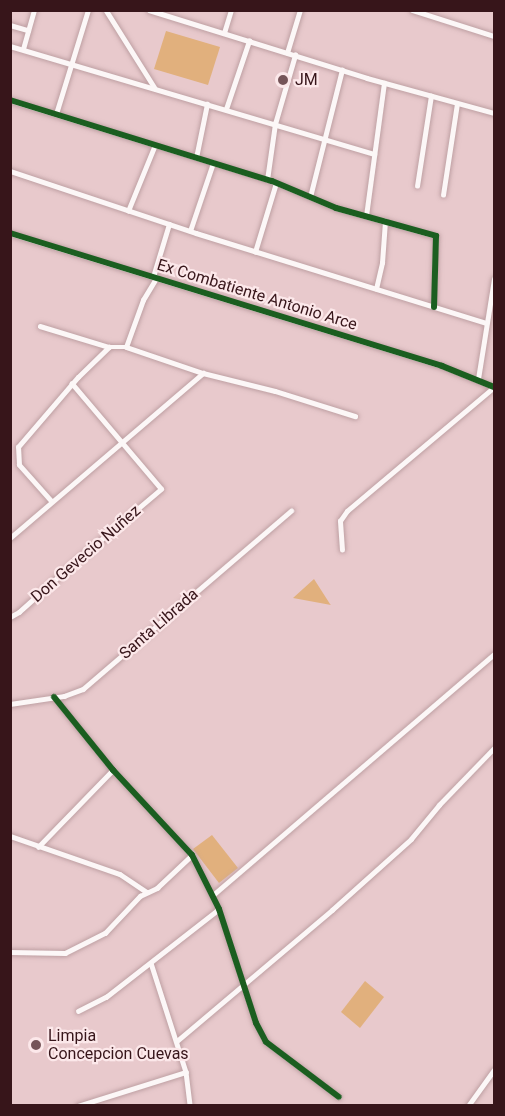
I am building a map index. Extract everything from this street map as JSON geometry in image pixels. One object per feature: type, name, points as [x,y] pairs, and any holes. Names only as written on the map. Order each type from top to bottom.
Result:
[{"type":"street","points":[[22,50],[34,10]]},
{"type":"street","points":[[56,114],[88,10]]},
{"type":"street","points":[[106,10],[155,88]]},
{"type":"street","points":[[149,10],[384,83],[457,104],[495,112]]},
{"type":"street","points":[[224,33],[231,10]]},
{"type":"street","points":[[287,53],[300,10]]},
{"type":"street","points":[[412,10],[495,36]]},
{"type":"street","points":[[10,25],[28,30]]},
{"type":"street","points":[[226,109],[249,41]]},
{"type":"street","points":[[10,46],[374,154]]},
{"type":"street","points":[[267,180],[275,124],[295,55]]},
{"type":"street","points":[[310,198],[342,70]]},
{"type":"street","points":[[366,216],[384,83]]},
{"type":"street","points":[[417,186],[431,96]]},
{"type":"street","points":[[10,100],[267,180],[336,208],[436,236],[434,307]]},
{"type":"street","points":[[196,158],[207,104]]},
{"type":"street","points":[[444,195],[457,104]]},
{"type":"street","points":[[128,211],[155,145]]},
{"type":"street","points":[[190,231],[213,163]]},
{"type":"street","points":[[10,171],[169,225],[486,323]]},
{"type":"street","points":[[255,252],[276,183]]},
{"type":"street","points":[[376,289],[382,263],[385,221]]},
{"type":"street","points":[[126,347],[154,277],[169,225]]},
{"type":"street","name":"Ex Combatiente Antonio Arce","points":[[10,233],[478,379],[494,386]]},
{"type":"street","points":[[478,379],[495,279]]},
{"type":"street","points":[[40,326],[108,347],[126,347],[203,373],[275,391],[355,416]]},
{"type":"street","points":[[51,501],[19,465],[16,454],[20,441],[108,347]]},
{"type":"street","points":[[10,538],[203,373]]},
{"type":"street","points":[[72,384],[121,444]]},
{"type":"street","points":[[342,550],[340,521],[347,511],[494,386]]},
{"type":"street","name":"Don Gevecio Nuñez","points":[[10,617],[19,612],[161,489],[121,444]]},
{"type":"street","name":"Santa Librada","points":[[10,704],[54,697],[83,689],[291,511]]},
{"type":"street","points":[[213,895],[495,654]]},
{"type":"street","points":[[54,697],[113,770],[192,855],[219,909],[256,1023],[266,1042],[339,1097]]},
{"type":"street","points":[[177,1041],[332,910],[411,839],[439,805],[495,748]]},
{"type":"street","points":[[38,847],[113,770]]},
{"type":"street","points":[[10,836],[120,874],[147,892]]},
{"type":"street","points":[[10,952],[65,953],[105,933],[147,892],[157,888],[192,855]]},
{"type":"street","points":[[78,1011],[106,997],[219,909]]},
{"type":"street","points":[[151,963],[186,1072],[190,1106]]},
{"type":"street","points":[[468,1106],[495,1070]]},
{"type":"street","points":[[78,1106],[186,1072]]},
{"type":"shaded area","points":[[166,31],[220,47],[208,85],[154,69]]},
{"type":"shaded area","points":[[314,579],[330,604],[331,605],[293,598]]},
{"type":"shaded area","points":[[212,835],[238,868],[219,883],[193,849]]},
{"type":"shaded area","points":[[365,981],[384,997],[360,1028],[341,1012]]},
{"type":"cycle path","points":[[10,100],[272,181],[336,208],[436,236],[434,307]]},
{"type":"cycle path","points":[[10,233],[442,366],[494,387]]},
{"type":"cycle path","points":[[54,697],[113,770],[192,855],[219,909],[256,1023],[266,1042],[339,1097]]},
{"type":"place","name":"JM","points":[[283,80]]},
{"type":"place","name":"Limpia Concepcion Cuevas","points":[[36,1045]]}]
